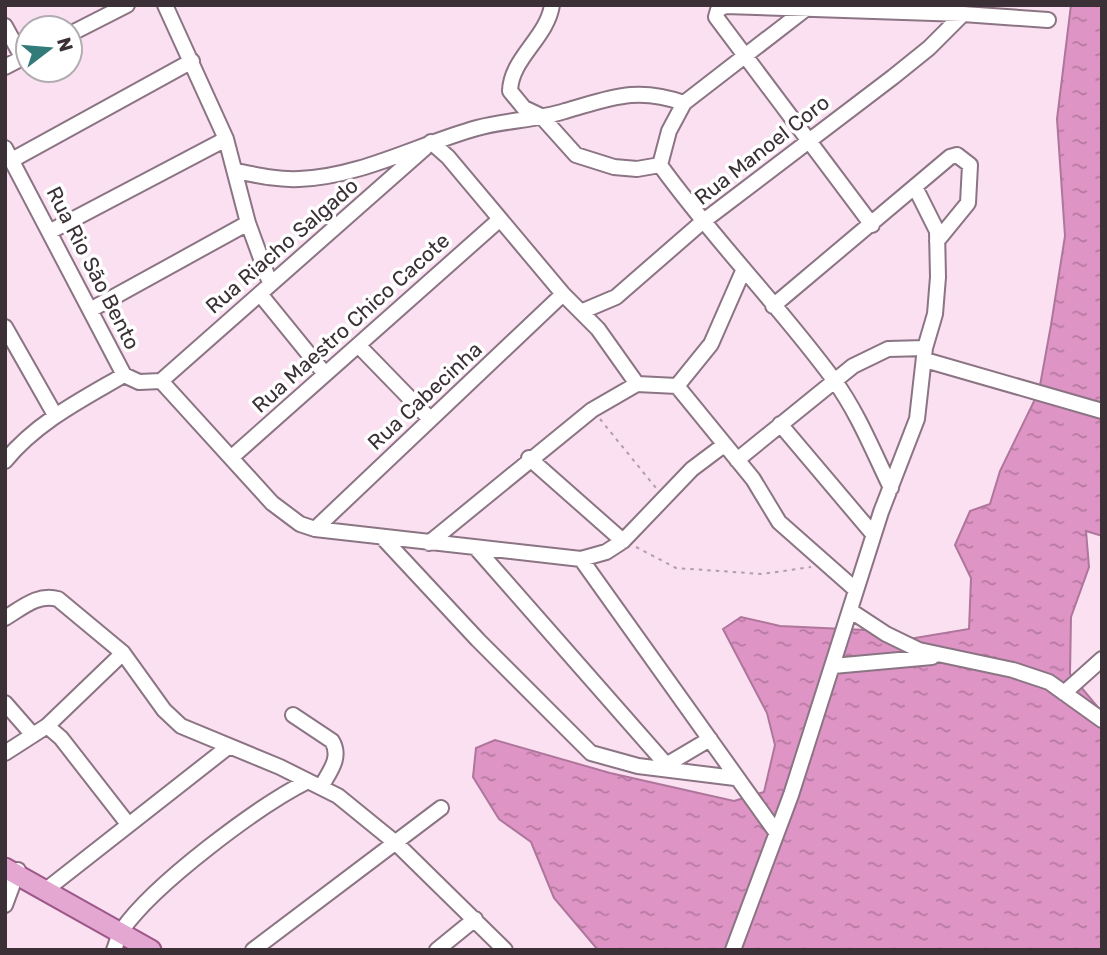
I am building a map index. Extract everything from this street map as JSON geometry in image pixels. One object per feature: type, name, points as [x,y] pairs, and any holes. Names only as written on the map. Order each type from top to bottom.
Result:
[{"type":"main road","points":[[13,869],[47,889],[117,941],[152,950]]},
{"type":"street","points":[[84,27],[127,5]]},
{"type":"street","points":[[165,5],[226,139],[265,289],[325,374]]},
{"type":"street","points":[[552,5],[538,38],[511,76],[510,91],[524,108],[541,116],[576,155],[614,167],[637,169],[660,165]]},
{"type":"street","points":[[872,225],[745,58],[716,17],[718,10],[725,6],[919,9],[1048,20]]},
{"type":"street","points":[[660,165],[669,131],[684,103],[807,8]]},
{"type":"street","name":"Rua Manoel Coro","points":[[583,312],[616,297],[701,223],[929,48],[962,14]]},
{"type":"street","points":[[9,154],[192,61]]},
{"type":"street","points":[[236,171],[300,179],[347,172],[431,142],[509,120],[541,116],[620,95],[645,92],[684,103]]},
{"type":"street","points":[[51,231],[226,139]]},
{"type":"street","points":[[431,142],[448,157],[563,294],[583,312],[637,384]]},
{"type":"street","name":"Rua Riacho Salgado","points":[[161,381],[431,142]]},
{"type":"street","name":"Rua Rio São Bento","points":[[9,154],[124,375],[139,382],[161,381]]},
{"type":"street","points":[[773,306],[916,190],[950,157],[957,155],[971,165],[972,183],[968,203],[937,241]]},
{"type":"street","points":[[660,165],[701,223],[834,380],[861,423],[891,488]]},
{"type":"street","points":[[733,950],[833,666],[873,534],[917,419],[925,354],[935,314],[937,241],[933,220],[916,190]]},
{"type":"street","name":"Rua Maestro Chico Cacote","points":[[232,457],[499,220]]},
{"type":"street","points":[[92,309],[248,223]]},
{"type":"street","points":[[677,386],[711,344],[743,271]]},
{"type":"street","name":"Rua Cabecinha","points":[[315,529],[429,418],[563,294]]},
{"type":"street","points":[[5,327],[55,415]]},
{"type":"street","points":[[358,345],[429,418]]},
{"type":"street","points":[[737,460],[834,380],[863,360],[888,349],[925,354],[1102,411]]},
{"type":"street","points":[[5,461],[20,442],[55,415],[124,375]]},
{"type":"street","points":[[161,381],[271,503],[300,524],[315,529],[383,538],[581,559],[606,552],[623,541],[692,469],[724,445]]},
{"type":"street","points":[[429,543],[529,458],[592,410],[637,384],[677,386],[762,491],[779,522],[856,590]]},
{"type":"street","points":[[780,424],[873,534]]},
{"type":"street","points":[[529,458],[623,541]]},
{"type":"street","points":[[383,538],[478,640],[591,753],[618,762],[735,778]]},
{"type":"street","points":[[476,548],[668,768]]},
{"type":"street","points":[[581,559],[776,832]]},
{"type":"street","points":[[5,618],[48,596],[58,599],[92,624],[124,653],[164,710],[181,726],[314,784],[363,814],[505,950]]},
{"type":"street","points":[[851,611],[886,634],[939,656],[1035,676],[1102,720]]},
{"type":"street","points":[[5,753],[47,726],[124,653]]},
{"type":"street","points":[[833,666],[939,656]]},
{"type":"street","points":[[1064,693],[1102,659]]},
{"type":"street","points":[[5,703],[33,735]]},
{"type":"street","points":[[117,941],[181,873],[262,808],[314,784],[336,759],[332,741],[292,715]]},
{"type":"street","points":[[47,726],[61,738],[128,824]]},
{"type":"street","points":[[668,768],[710,739]]},
{"type":"street","points":[[47,889],[228,747]]},
{"type":"street","points":[[253,950],[397,844],[441,808]]},
{"type":"street","points":[[5,905],[13,869]]},
{"type":"street","points":[[437,950],[475,919]]},
{"type":"path","points":[[592,410],[664,498]]},
{"type":"path","points":[[623,541],[676,568],[762,574],[830,565]]},
{"type":"water","points":[[1071,5],[1102,5],[1102,536],[1086,531],[1089,567],[1071,617],[1070,674],[1102,712],[1102,950],[598,950],[554,898],[531,842],[499,819],[473,777],[476,748],[495,740],[610,773],[734,801],[764,792],[775,745],[767,713],[723,629],[741,617],[780,626],[866,630],[909,639],[969,629],[971,578],[955,545],[970,511],[990,504],[1000,471],[1039,391],[1051,325],[1065,236],[1057,119]]}]
